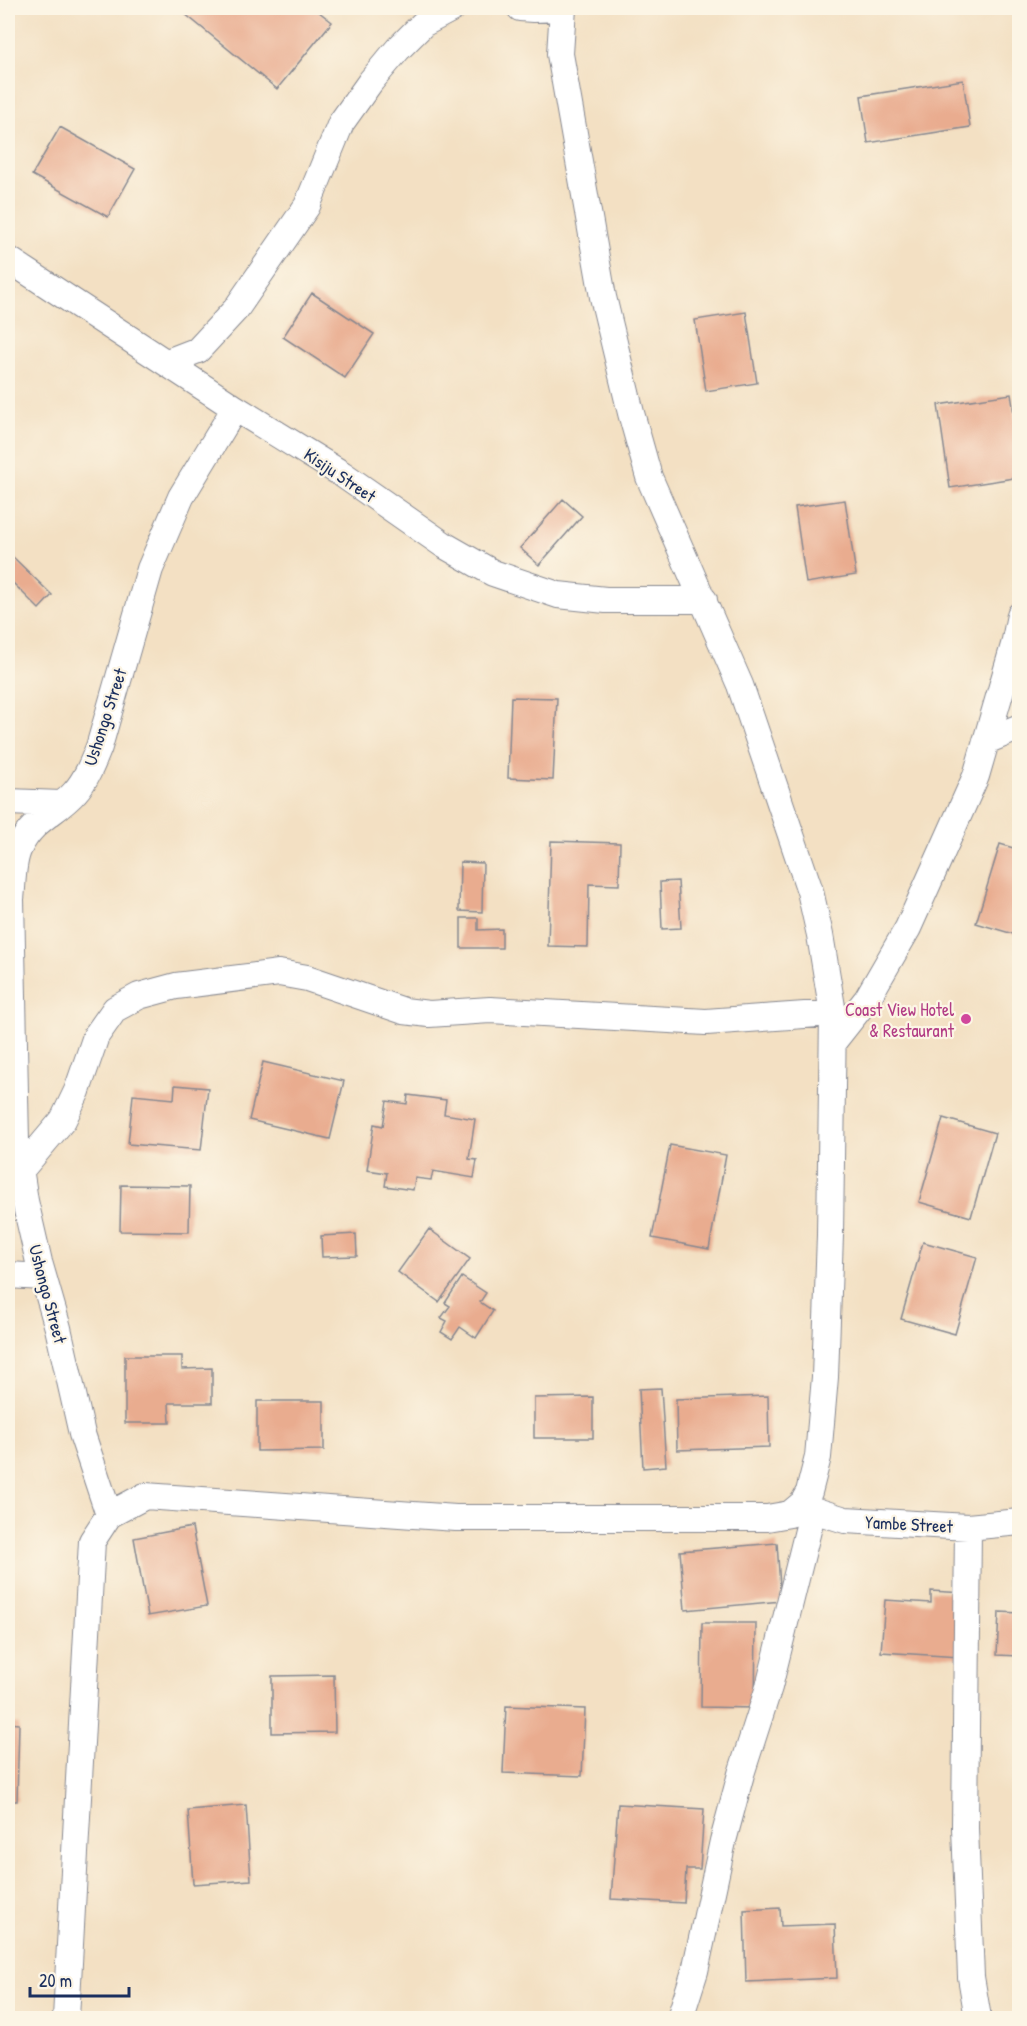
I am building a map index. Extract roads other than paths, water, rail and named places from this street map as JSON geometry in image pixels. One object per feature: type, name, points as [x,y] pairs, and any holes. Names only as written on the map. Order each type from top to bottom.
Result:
[{"type":"street","points":[[167,362],[198,350],[236,309],[307,206],[341,123],[371,81],[423,24],[453,8]]},
{"type":"street","points":[[520,8],[563,8],[560,54],[603,297],[649,477],[740,685],[810,891],[833,1013],[830,1235],[825,1377],[818,1456],[769,1686],[741,1774],[723,1841],[695,1971],[680,2019]]},
{"type":"street","name":"Kisiju Street","points":[[8,259],[235,408],[342,474],[444,545],[493,573],[558,595],[606,600],[704,600]]},
{"type":"street","name":"Ushongo Street","points":[[109,1515],[82,1434],[25,1201],[20,1171],[16,1132],[11,899],[18,850],[28,832],[74,794],[83,781],[99,747],[114,688],[150,569],[181,497],[235,408]]},
{"type":"street","points":[[833,1042],[867,999],[908,928],[976,776],[1014,645],[1020,615]]},
{"type":"street","points":[[986,741],[1020,727]]},
{"type":"street","points":[[8,802],[61,804]]},
{"type":"street","points":[[20,1171],[63,1120],[77,1091],[96,1036],[115,1009],[139,996],[176,986],[279,973],[307,978],[404,1011],[429,1014],[490,1010],[706,1022],[833,1013]]},
{"type":"street","points":[[8,1275],[43,1277]]},
{"type":"street","points":[[66,2019],[92,1541],[109,1515],[145,1496],[456,1518],[767,1518],[779,1517],[808,1507]]},
{"type":"street","name":"Yambe Street","points":[[808,1507],[845,1520],[968,1527],[1020,1522]]},
{"type":"street","points":[[968,1527],[965,1828],[971,1977],[978,2019]]},
{"type":"place","name":"Coast View Hotel & Restaurant","points":[[966,1019]]}]
